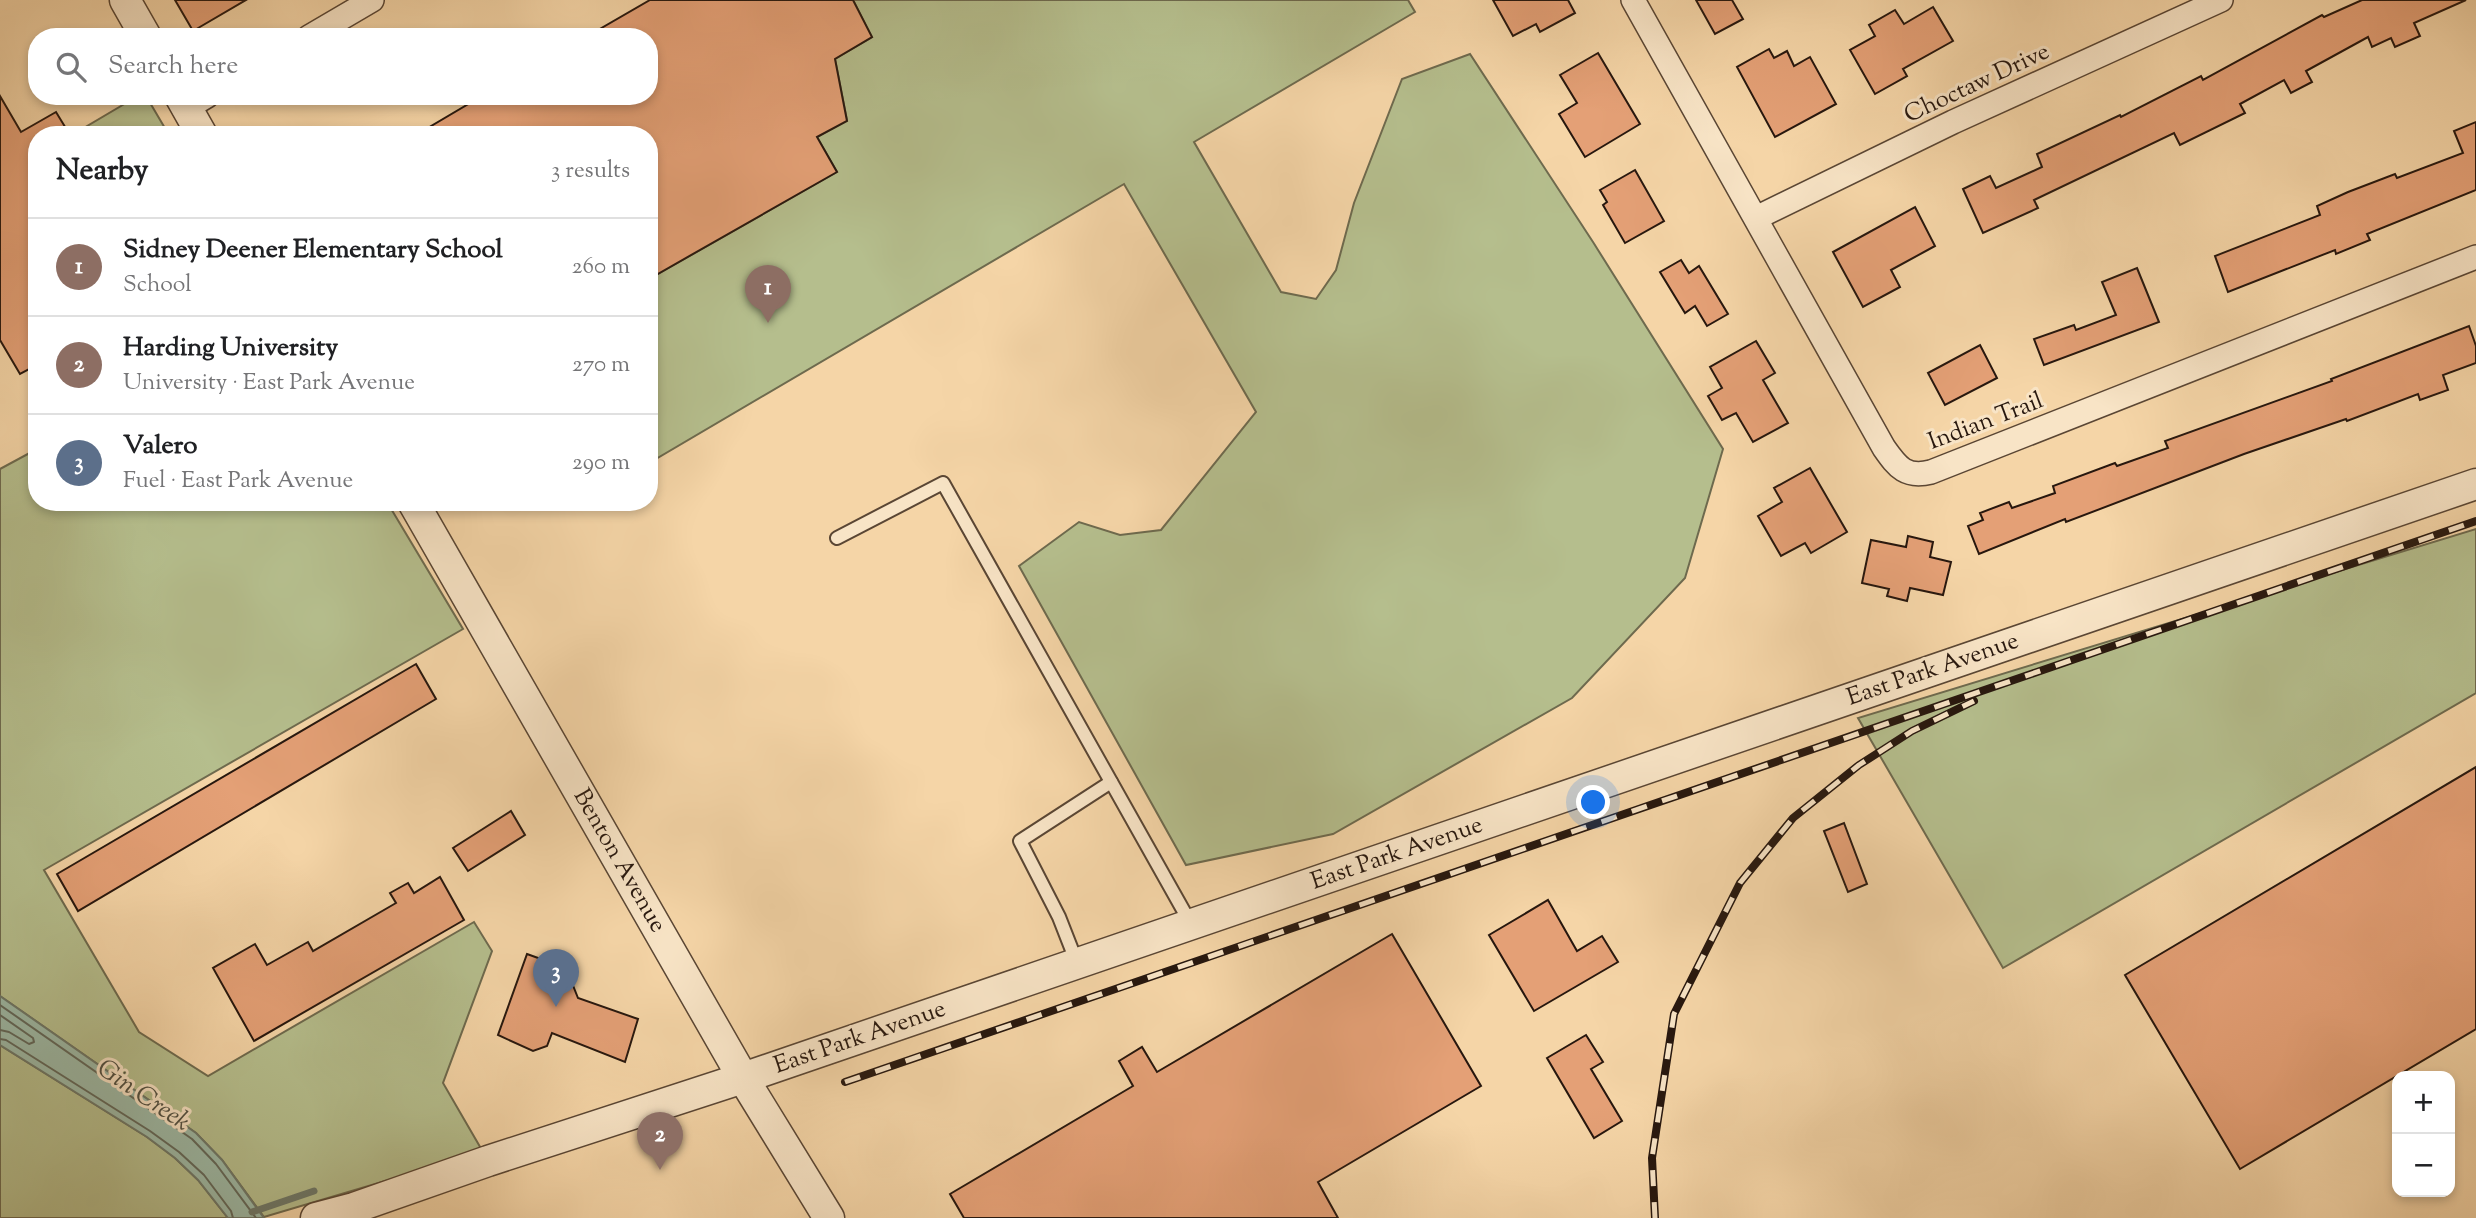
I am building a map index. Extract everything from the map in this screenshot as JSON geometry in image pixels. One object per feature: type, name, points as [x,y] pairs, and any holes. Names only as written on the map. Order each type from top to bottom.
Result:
[{"type":"street","points":[[125,0],[141,28]]},
{"type":"street","points":[[324,28],[372,0]]},
{"type":"street","name":"Indian Trail","points":[[1633,0],[1884,448],[1906,472],[1918,475],[1944,467],[2476,257]]},
{"type":"street","name":"Choctaw Drive","points":[[1756,218],[1954,122],[2221,0]]},
{"type":"street","points":[[193,105],[199,126]]},
{"type":"street","name":"East Park Avenue","points":[[316,1218],[354,1208],[488,1161],[743,1078],[2476,484]]},
{"type":"street","name":"Benton Avenue","points":[[418,511],[743,1078],[829,1218]]},
{"type":"lane","points":[[837,538],[943,483],[1191,924]]},
{"type":"lane","points":[[1077,963],[1059,917],[1020,841],[1111,782]]},
{"type":"green space","points":[[853,0],[1408,0],[1415,12],[1194,142],[1281,292],[1316,299],[1336,270],[1354,203],[1402,79],[1470,54],[1593,242],[1723,449],[1685,578],[1572,698],[1333,834],[1186,865],[1019,566],[1079,522],[1120,535],[1161,530],[1256,412],[1124,184],[658,458],[658,274],[837,172],[817,137],[847,120],[835,59],[872,37]]},
{"type":"green space","points":[[123,105],[151,105],[164,126],[87,126]]},
{"type":"green space","points":[[28,454],[28,511],[392,511],[463,629],[44,870],[139,1032],[208,1076],[474,922],[492,951],[443,1083],[483,1152],[264,1217],[222,1160],[196,1133],[0,996],[0,469]]},
{"type":"green space","points":[[2476,529],[2476,693],[2003,968],[1858,718]]},
{"type":"green space","points":[[0,1045],[147,1137],[175,1158],[198,1180],[228,1218],[0,1218]]},
{"type":"water","name":"Gin Creek","points":[[0,996],[196,1133],[222,1160],[264,1218],[228,1218],[198,1180],[175,1158],[147,1137],[0,1045]]},
{"type":"building","points":[[175,0],[246,0],[198,28],[191,28]]},
{"type":"building","points":[[650,0],[853,0],[872,37],[835,59],[847,121],[817,137],[837,172],[658,274],[658,126],[431,126],[467,105],[658,105],[658,28],[602,28]]},
{"type":"building","points":[[1493,0],[1568,0],[1575,13],[1540,32],[1536,24],[1513,36]]},
{"type":"building","points":[[1696,0],[1732,0],[1743,19],[1715,34]]},
{"type":"building","points":[[2362,0],[2466,0],[2414,23],[2420,36],[2395,47],[2391,38],[2372,47],[2368,37],[2306,71],[2312,82],[2291,93],[2284,80],[2240,104],[2245,113],[2180,145],[2174,133],[2034,200],[2038,208],[1983,233],[1963,189],[1990,176],[1996,188],[2042,167],[2037,154],[2120,115],[2121,117],[2201,76],[2203,80],[2322,15],[2324,17]]},
{"type":"building","points":[[1933,7],[1953,41],[1903,69],[1907,76],[1875,94],[1850,50],[1875,36],[1869,25],[1895,10],[1904,24]]},
{"type":"building","points":[[1769,49],[1774,58],[1787,51],[1794,66],[1810,57],[1836,104],[1775,137],[1737,67]]},
{"type":"building","points":[[1598,53],[1640,124],[1585,157],[1559,114],[1577,103],[1560,75]]},
{"type":"building","points":[[0,96],[21,132],[28,128],[28,370],[20,374],[0,340]]},
{"type":"building","points":[[56,112],[65,126],[32,126]]},
{"type":"building","points":[[2476,122],[2476,190],[2367,234],[2370,240],[2336,254],[2335,250],[2228,292],[2215,256],[2320,215],[2317,206],[2348,192],[2395,174],[2397,178],[2463,153],[2454,131]]},
{"type":"building","points":[[1635,170],[1664,221],[1625,243],[1603,205],[1607,202],[1600,190]]},
{"type":"building","points":[[1915,207],[1935,246],[1891,270],[1900,287],[1863,307],[1833,252]]},
{"type":"building","points":[[1681,260],[1689,273],[1699,266],[1728,314],[1707,326],[1695,306],[1685,313],[1660,272]]},
{"type":"building","points":[[2137,268],[2159,322],[2044,365],[2034,339],[2074,325],[2076,330],[2116,315],[2102,282]]},
{"type":"building","points":[[2469,326],[2476,346],[2476,363],[2443,375],[2448,390],[2420,400],[2418,394],[2347,421],[2346,419],[2244,454],[2066,522],[2065,519],[1979,554],[1968,526],[1983,520],[1980,513],[2009,502],[2012,508],[2055,493],[2053,486],[2115,463],[2117,466],[2168,448],[2165,441],[2332,381],[2331,379]]},
{"type":"building","points":[[1756,341],[1775,373],[1763,380],[1788,423],[1753,442],[1736,413],[1722,420],[1708,396],[1722,388],[1710,367]]},
{"type":"building","points":[[1980,345],[1997,378],[1945,405],[1928,373]]},
{"type":"building","points":[[1810,468],[1847,532],[1811,553],[1805,543],[1781,556],[1758,516],[1782,502],[1774,488]]},
{"type":"building","points":[[1908,536],[1933,542],[1930,557],[1951,562],[1943,595],[1910,588],[1907,601],[1887,596],[1889,589],[1862,583],[1871,540],[1906,547]]},
{"type":"building","points":[[416,664],[436,699],[78,911],[57,874]]},
{"type":"building","points":[[2476,767],[2476,1029],[2405,1071],[2392,1071],[2392,1079],[2240,1169],[2125,975]]},
{"type":"building","points":[[511,811],[525,835],[468,871],[453,848]]},
{"type":"building","points":[[1844,823],[1867,884],[1848,892],[1824,831]]},
{"type":"building","points":[[440,877],[464,920],[254,1041],[213,968],[255,944],[267,965],[308,942],[313,951],[396,903],[390,893],[408,883],[414,893]]},
{"type":"building","points":[[1548,900],[1577,951],[1602,936],[1618,962],[1534,1011],[1489,935]]},
{"type":"building","points":[[1392,934],[1481,1086],[1318,1182],[1338,1218],[964,1218],[950,1194],[1133,1086],[1119,1061],[1142,1047],[1157,1072]]},
{"type":"building","points":[[527,954],[566,968],[578,998],[638,1019],[625,1062],[552,1033],[547,1046],[533,1051],[498,1035]]},
{"type":"building","points":[[1586,1035],[1603,1062],[1591,1069],[1622,1121],[1594,1138],[1547,1058]]},
{"type":"waterway","points":[[252,1212],[314,1191]]},
{"type":"railway","points":[[845,1082],[2476,521]]},
{"type":"railway","points":[[1655,1218],[1652,1158],[1674,1014],[1740,883],[1793,818],[1859,765],[1912,731],[1974,701]]},
{"type":"place","name":"Sidney Deener Elementary School","points":[[768,323]]},
{"type":"place","name":"Valero","points":[[556,1007]]},
{"type":"place","name":"Harding University","points":[[660,1170]]}]
